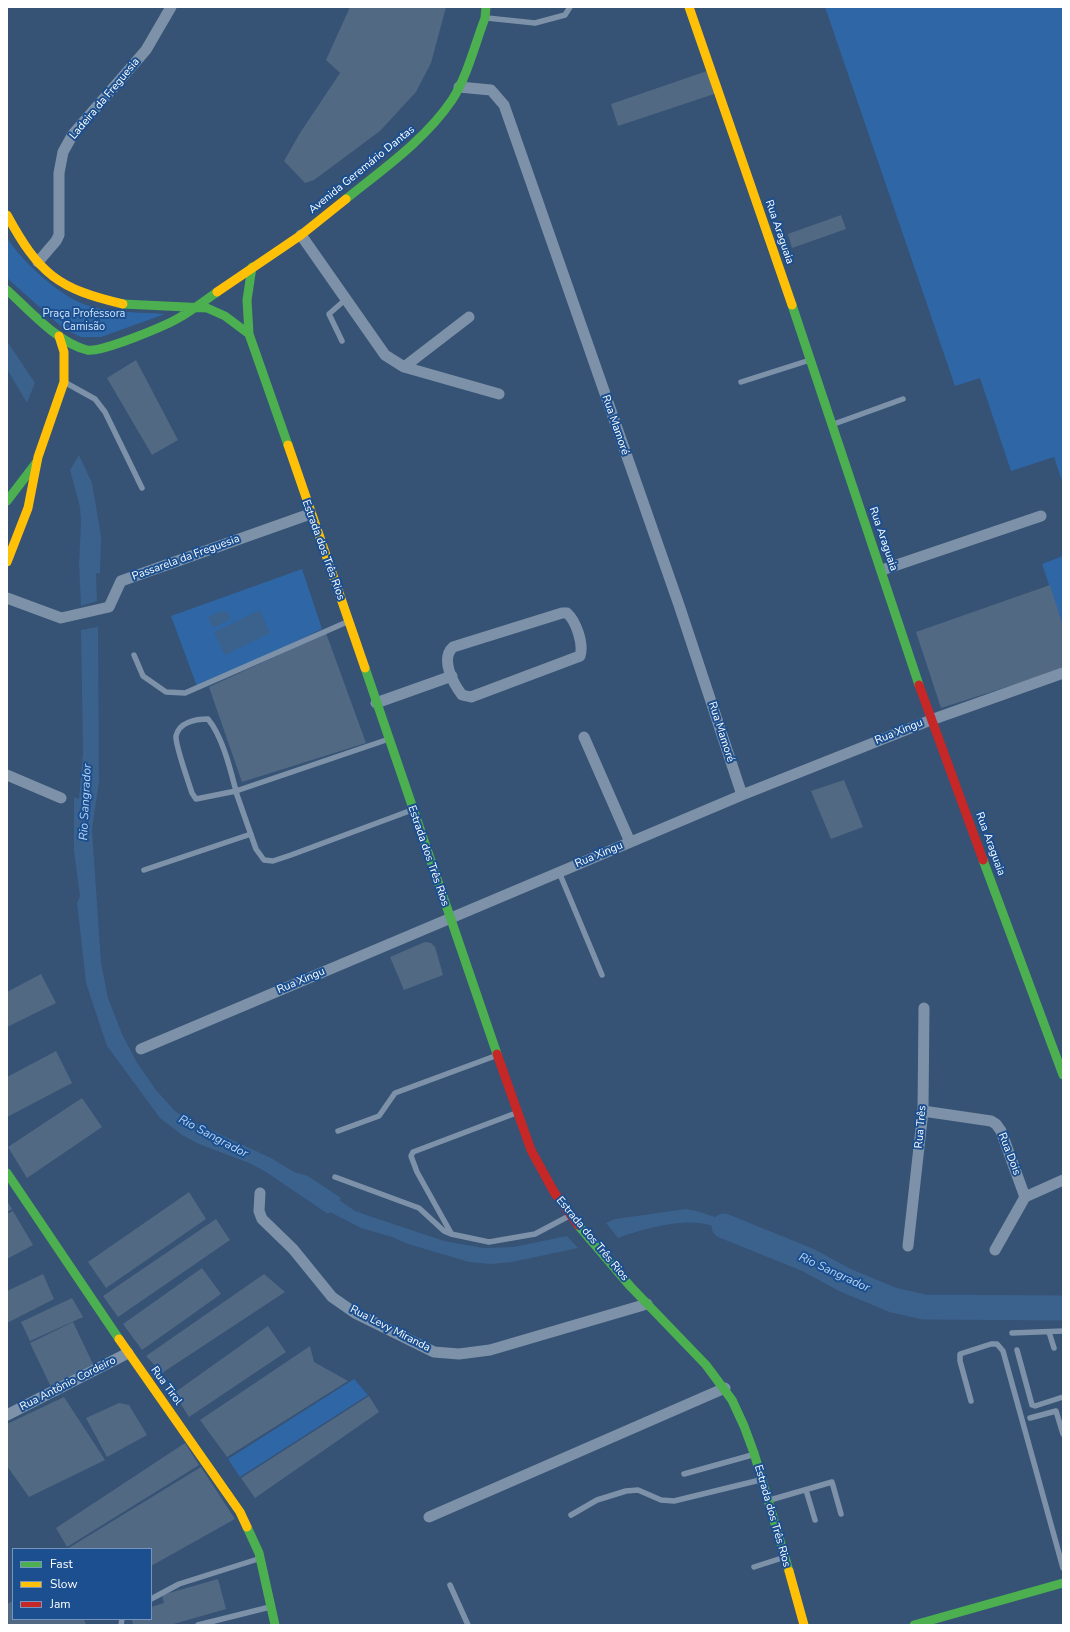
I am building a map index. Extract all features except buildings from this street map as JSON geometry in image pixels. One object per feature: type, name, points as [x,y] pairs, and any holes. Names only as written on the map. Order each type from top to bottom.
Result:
[{"type":"main road","name":"Avenida Geremário Dantas","points":[[7,290],[59,336],[82,348],[95,350],[181,317],[252,267],[302,235],[401,155],[426,132],[452,100],[459,87],[485,18],[486,7]]},
{"type":"main road","name":"Rua Araguaia","points":[[689,7],[882,570],[930,720],[1060,1058],[1063,1075]]},
{"type":"main road","points":[[7,214],[18,236],[38,262],[56,280],[66,286],[86,294],[124,305],[197,306],[217,311],[249,334]]},
{"type":"main road","name":"Estrada dos Três Rios","points":[[252,267],[247,286],[245,308],[249,334],[310,514],[349,622],[449,918],[518,1112],[543,1176],[570,1216],[647,1304],[697,1352],[724,1388],[739,1412],[754,1454],[803,1620]]},
{"type":"main road","points":[[7,562],[28,508],[36,463],[64,382],[64,352],[59,336]]},
{"type":"main road","points":[[7,501],[36,463]]},
{"type":"main road","name":"Rua Tirol","points":[[7,1173],[128,1354],[233,1501],[248,1527],[260,1558],[275,1625]]},
{"type":"main road","points":[[914,1625],[1063,1583]]},
{"type":"main road","points":[[799,1625],[803,1620]]},
{"type":"street","name":"Ladeira da Freguesia","points":[[38,262],[56,241],[59,235],[59,173],[63,152],[73,134],[146,50],[171,7]]},
{"type":"street","name":"Rua Mamoré","points":[[459,87],[491,90],[504,104],[679,605],[742,795]]},
{"type":"street","points":[[302,235],[385,355],[404,367],[499,394]]},
{"type":"street","points":[[404,367],[469,317]]},
{"type":"street","name":"Passarela da Freguesia","points":[[7,598],[61,618],[109,607],[121,581],[310,514]]},
{"type":"street","points":[[882,570],[1041,516]]},
{"type":"street","points":[[562,613],[567,613],[572,618],[582,649],[580,656],[575,659],[471,697],[462,695],[452,676],[446,660],[448,652],[453,647],[562,613]]},
{"type":"street","name":"Rua Xingu","points":[[141,1048],[742,795],[930,720],[1063,673]]},
{"type":"street","points":[[376,703],[452,676]]},
{"type":"street","points":[[584,737],[630,842]]},
{"type":"street","points":[[7,775],[61,798]]},
{"type":"street","name":"Rua Três","points":[[908,1246],[923,1111],[924,1008]]},
{"type":"street","name":"Rua Dois","points":[[923,1111],[983,1118],[996,1124],[1001,1131],[1026,1197]]},
{"type":"street","points":[[995,1250],[1026,1197],[1063,1180]]},
{"type":"street","name":"Rua Levy Miranda","points":[[260,1193],[259,1211],[262,1219],[294,1249],[332,1297],[355,1313],[434,1352],[459,1354],[490,1350],[647,1304]]},
{"type":"street","name":"Rua Antônio Cordeiro","points":[[7,1415],[128,1354]]},
{"type":"street","points":[[429,1517],[724,1388]]},
{"type":"lane","points":[[485,18],[535,23],[565,15],[570,7]]},
{"type":"lane","points":[[342,341],[329,314],[346,299]]},
{"type":"lane","points":[[741,382],[810,360]]},
{"type":"lane","points":[[64,382],[95,400],[105,412],[142,488]]},
{"type":"lane","points":[[832,425],[903,399]]},
{"type":"lane","points":[[134,655],[143,676],[166,692],[185,693],[349,622]]},
{"type":"lane","points":[[388,740],[236,791],[196,799],[192,793],[176,738],[179,729],[195,719],[208,719],[215,728],[236,791],[256,849],[264,860],[273,861],[412,810]]},
{"type":"lane","points":[[144,870],[251,834]]},
{"type":"lane","points":[[558,872],[602,975]]},
{"type":"lane","points":[[338,1131],[379,1116],[395,1092],[498,1055]]},
{"type":"lane","points":[[451,1234],[417,1172],[411,1156],[413,1152],[518,1112]]},
{"type":"lane","points":[[335,1177],[418,1208],[444,1231],[451,1234],[489,1242],[535,1234],[570,1216]]},
{"type":"lane","points":[[1012,1333],[1063,1331]]},
{"type":"lane","points":[[1049,1332],[1054,1348]]},
{"type":"lane","points":[[971,1401],[960,1362],[960,1354],[991,1344],[998,1344],[1003,1351],[1063,1568]]},
{"type":"lane","points":[[1017,1350],[1032,1405],[1035,1406],[1063,1397]]},
{"type":"lane","points":[[1030,1418],[1056,1411],[1063,1434]]},
{"type":"lane","points":[[684,1474],[754,1454]]},
{"type":"lane","points":[[571,1515],[597,1500],[626,1491],[638,1490],[661,1500],[674,1501],[762,1480]]},
{"type":"lane","points":[[768,1501],[832,1482],[841,1514]]},
{"type":"lane","points":[[806,1490],[815,1520]]},
{"type":"lane","points":[[754,1567],[785,1557]]},
{"type":"lane","points":[[152,1598],[179,1584],[260,1558]]},
{"type":"lane","points":[[450,1585],[468,1625]]},
{"type":"lane","points":[[198,1625],[272,1607]]},
{"type":"green space","points":[[825,7],[1063,7],[1063,484],[1054,457],[1011,471],[980,378],[955,386]]},
{"type":"green space","name":"Praça Professora Camisão","points":[[7,238],[22,257],[42,277],[64,294],[75,300],[95,308],[105,310],[165,314],[101,337],[81,337],[64,329],[7,278]]},
{"type":"green space","points":[[1063,556],[1063,626],[1042,564]]},
{"type":"green space","points":[[302,569],[322,629],[198,689],[171,616]]},
{"type":"green space","points":[[354,1379],[368,1395],[240,1477],[228,1459]]},
{"type":"water","points":[[7,341],[35,383],[27,403],[7,369]]},
{"type":"water","points":[[79,455],[92,483],[101,536],[100,574],[96,573],[97,601],[81,606],[79,564],[81,523],[80,507],[70,470]]},
{"type":"water","points":[[260,610],[270,633],[225,655],[214,632]]},
{"type":"water","points":[[227,611],[231,619],[213,628],[208,617],[219,612]]},
{"type":"water","points":[[98,627],[99,782],[92,829],[101,963],[108,998],[122,1034],[136,1061],[156,1090],[175,1111],[187,1119],[271,1158],[294,1172],[308,1176],[341,1198],[339,1200],[355,1211],[444,1241],[484,1248],[513,1247],[567,1236],[578,1248],[512,1262],[491,1264],[469,1262],[408,1244],[392,1237],[361,1228],[330,1212],[328,1214],[266,1172],[249,1163],[199,1144],[182,1135],[160,1118],[107,1046],[86,983],[77,903],[80,896],[74,851],[74,797],[79,799],[83,753],[81,630]]},
{"type":"water","points":[[686,1209],[705,1213],[722,1220],[755,1239],[713,1226],[690,1222],[658,1226],[618,1238],[606,1223],[615,1219]]},
{"type":"waterway","name":"Rio Sangrador","points":[[724,1226],[808,1260],[845,1280],[893,1300],[924,1307],[1063,1308]]},
{"type":"traffic: fast","points":[[346,199],[389,165],[416,141],[441,115],[452,100],[462,81],[470,60],[485,18],[486,7]]},
{"type":"traffic: fast","points":[[252,267],[247,300],[249,334],[288,445]]},
{"type":"traffic: fast","points":[[7,290],[44,325],[65,340],[87,350],[95,350],[120,343],[163,326],[186,313],[217,292]]},
{"type":"traffic: fast","points":[[123,304],[207,308],[225,316],[249,334]]},
{"type":"traffic: fast","points":[[792,305],[919,685]]},
{"type":"traffic: fast","points":[[7,501],[36,463]]},
{"type":"traffic: fast","points":[[365,668],[497,1054]]},
{"type":"traffic: fast","points":[[983,860],[1063,1075]]},
{"type":"traffic: fast","points":[[7,1173],[119,1339]]},
{"type":"traffic: fast","points":[[578,1225],[630,1286],[706,1365],[732,1400],[754,1453],[789,1571]]},
{"type":"traffic: fast","points":[[247,1527],[259,1553],[275,1625]]},
{"type":"traffic: fast","points":[[914,1625],[1063,1583]]},
{"type":"traffic: slow","points":[[689,7],[792,305]]},
{"type":"traffic: slow","points":[[217,292],[301,235],[346,199]]},
{"type":"traffic: slow","points":[[7,215],[29,252],[53,276],[66,285],[82,292],[123,304]]},
{"type":"traffic: slow","points":[[7,562],[28,508],[38,457],[64,382],[64,352],[59,336]]},
{"type":"traffic: slow","points":[[288,445],[365,668]]},
{"type":"traffic: slow","points":[[119,1339],[240,1512],[247,1527]]},
{"type":"traffic: slow","points":[[789,1571],[804,1625]]},
{"type":"traffic: jam","points":[[919,685],[983,860]]},
{"type":"traffic: jam","points":[[497,1054],[531,1150],[554,1192],[578,1225]]}]
